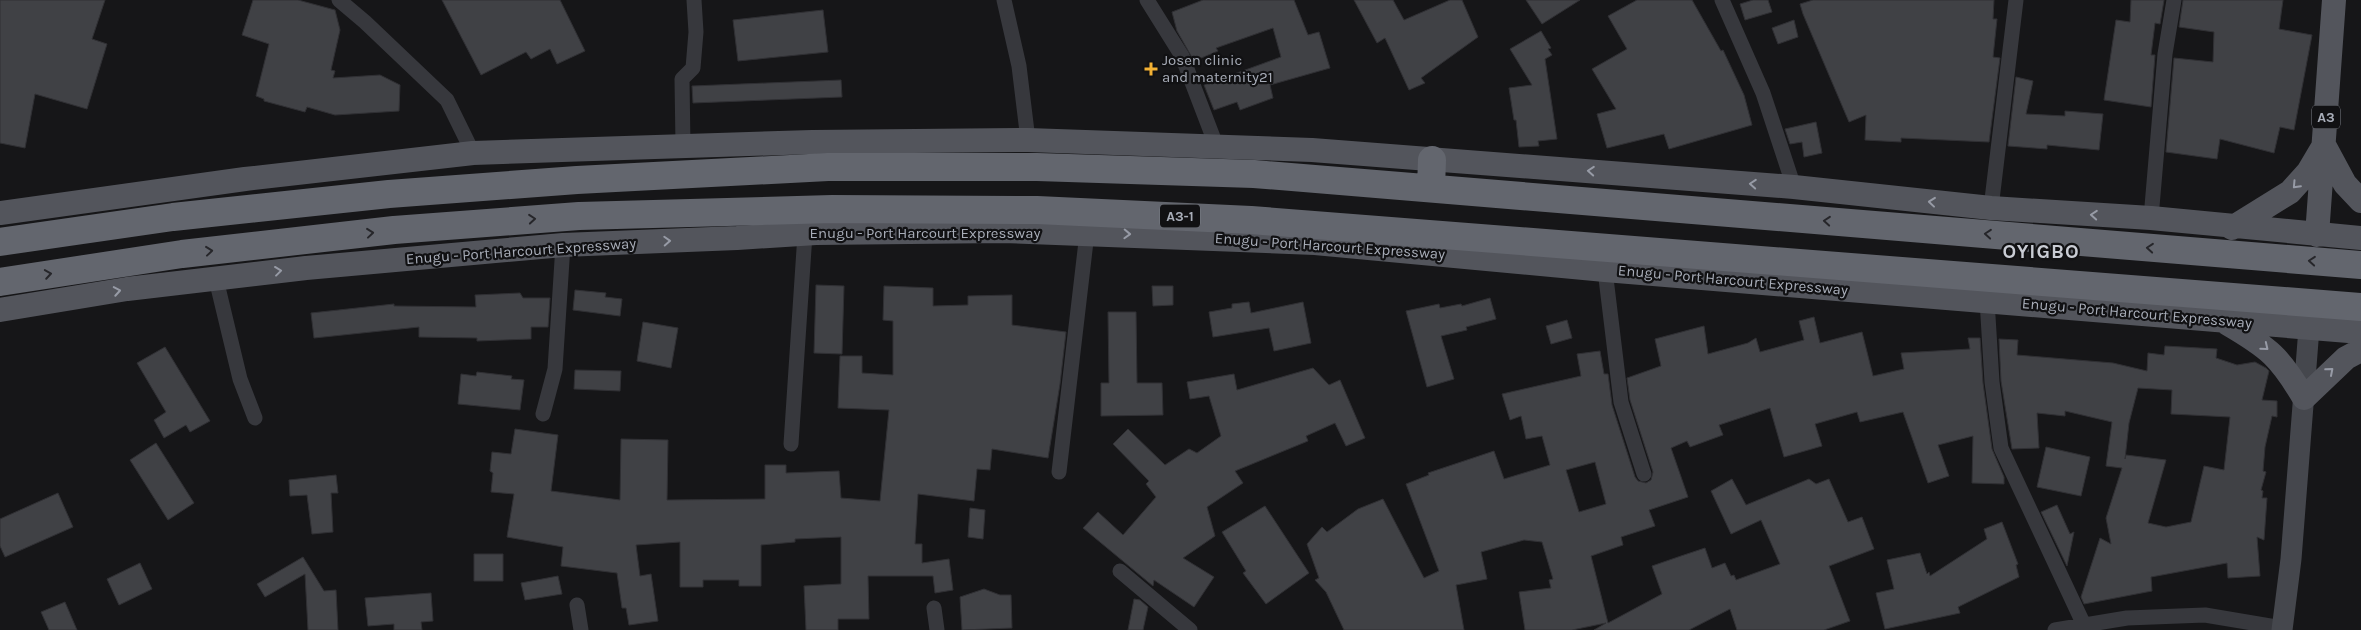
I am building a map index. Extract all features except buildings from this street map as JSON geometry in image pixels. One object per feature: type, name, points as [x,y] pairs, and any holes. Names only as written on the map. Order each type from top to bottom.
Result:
[{"type":"highway","points":[[1431,188],[1432,160]]},
{"type":"highway","points":[[0,242],[173,217],[340,199],[577,180],[828,167],[1037,167],[1254,174],[2361,264]]},
{"type":"highway","points":[[577,180],[579,216]]},
{"type":"highway","name":"Enugu - Port Harcourt Expressway","points":[[0,282],[182,254],[394,230],[579,216],[832,209],[1037,210],[1251,220],[2361,306]]},
{"type":"main road","name":"A3","points":[[2317,234],[2334,0]]},
{"type":"main road","points":[[0,214],[236,180],[473,153],[812,142],[1028,140],[1216,145],[1432,160],[1794,187],[1991,208],[2151,218],[2232,228],[2361,238]]},
{"type":"main road","points":[[2232,228],[2290,192],[2308,172],[2324,145]]},
{"type":"main road","points":[[2324,145],[2345,184],[2361,201]]},
{"type":"main road","name":"Enugu - Port Harcourt Expressway","points":[[0,310],[127,289],[306,268],[563,245],[805,234],[1003,230],[1315,243],[1605,270],[2361,332]]},
{"type":"main road","points":[[2224,321],[2260,342],[2277,357],[2304,398],[2346,358],[2361,350]]},
{"type":"street","points":[[339,0],[365,22],[447,100],[473,153]]},
{"type":"street","points":[[683,146],[682,79],[693,68],[696,32],[694,0]]},
{"type":"street","points":[[1004,0],[1018,66],[1028,140]]},
{"type":"street","points":[[1147,0],[1182,56],[1216,145]]},
{"type":"street","points":[[1722,0],[1763,94],[1794,187]]},
{"type":"street","points":[[1991,208],[2016,0]]},
{"type":"street","points":[[2151,218],[2165,54],[2174,0]]},
{"type":"street","points":[[1059,472],[1087,233]]},
{"type":"street","points":[[791,444],[805,234]]},
{"type":"street","points":[[543,414],[555,369],[563,245]]},
{"type":"street","points":[[1605,270],[1621,402],[1644,474]]},
{"type":"street","points":[[216,279],[240,379],[255,418]]},
{"type":"street","points":[[1987,300],[1992,382],[2001,448],[2084,626]]},
{"type":"street","points":[[2055,630],[2127,618],[2205,614],[2282,629],[2291,559],[2308,328]]},
{"type":"street","points":[[1120,571],[1190,630]]},
{"type":"street","points":[[577,606],[581,630]]},
{"type":"street","points":[[934,608],[937,630]]},
{"type":"place","name":"Josen clinic and maternity21","points":[[1151,69]]},
{"type":"district","name":"OYIGBO","points":[[2041,251]]}]
